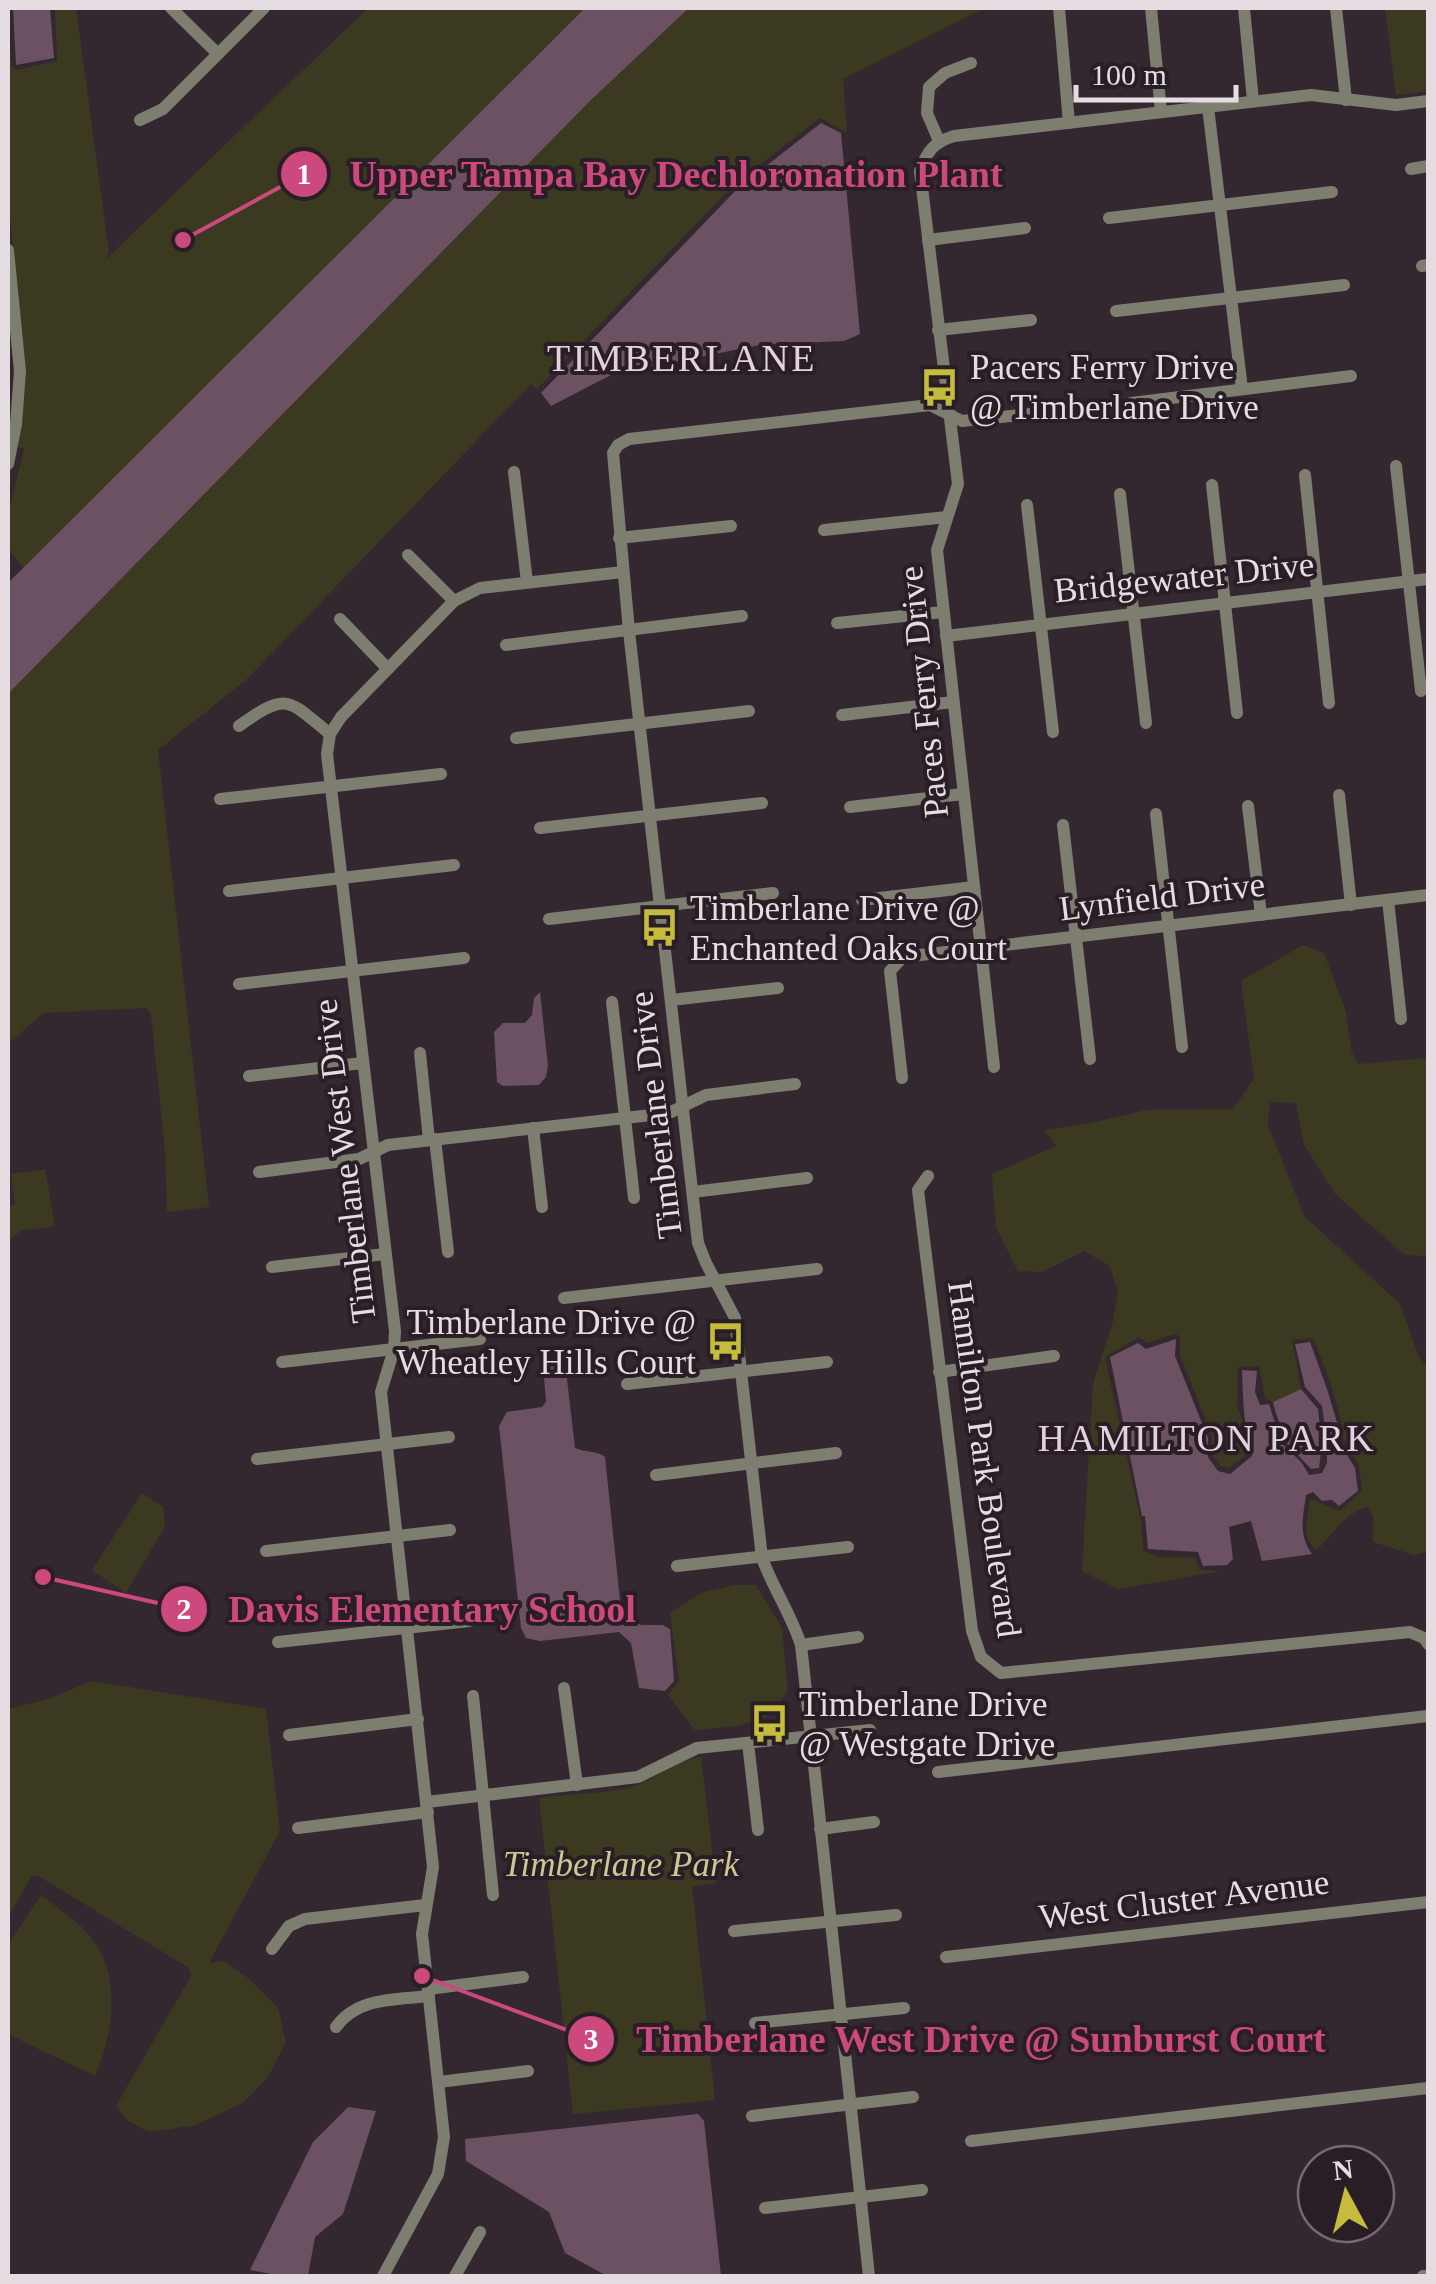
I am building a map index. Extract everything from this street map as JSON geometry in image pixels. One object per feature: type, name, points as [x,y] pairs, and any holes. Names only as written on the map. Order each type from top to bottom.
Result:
[{"type":"street","points":[[171,8],[218,54]]},
{"type":"street","points":[[140,120],[163,110],[264,8]]},
{"type":"street","points":[[1059,8],[1069,123]]},
{"type":"street","points":[[1151,8],[1161,112]]},
{"type":"street","points":[[1244,8],[1253,102]]},
{"type":"street","points":[[1336,8],[1346,100]]},
{"type":"street","points":[[971,63],[945,73],[929,87],[927,112],[939,141],[954,136],[1311,95],[1396,105],[1428,101]]},
{"type":"street","points":[[1208,106],[1242,389]]},
{"type":"street","name":"Paces Ferry Drive","points":[[939,141],[926,153],[920,170],[958,484],[936,550],[994,1067]]},
{"type":"street","points":[[1411,168],[1428,166]]},
{"type":"street","points":[[1109,218],[1332,192]]},
{"type":"street","points":[[928,240],[1025,228]]},
{"type":"street","points":[[8,250],[20,370],[8,464]]},
{"type":"street","points":[[1116,310],[1344,284]]},
{"type":"street","points":[[938,330],[1031,320]]},
{"type":"street","points":[[1130,404],[1352,376]]},
{"type":"street","name":"Timberlane Drive","points":[[869,2276],[801,1645],[792,1616],[762,1558],[735,1318],[698,1243],[612,454],[629,439],[930,404],[949,412]]},
{"type":"street","points":[[949,412],[962,421],[1040,412]]},
{"type":"street","points":[[1396,466],[1420,691]]},
{"type":"street","points":[[514,472],[527,582]]},
{"type":"street","points":[[1305,475],[1329,703]]},
{"type":"street","points":[[1212,485],[1237,712]]},
{"type":"street","points":[[1120,494],[1146,724]]},
{"type":"street","points":[[1028,505],[1053,732]]},
{"type":"street","points":[[824,530],[948,516]]},
{"type":"street","points":[[619,538],[731,526]]},
{"type":"street","points":[[408,556],[454,602]]},
{"type":"street","points":[[239,726],[267,706],[282,701],[296,706],[330,734],[341,717],[454,602],[480,588],[623,572]]},
{"type":"street","name":"Bridgewater Drive","points":[[946,636],[1428,580]]},
{"type":"street","points":[[837,623],[943,612]]},
{"type":"street","points":[[506,645],[742,616]]},
{"type":"street","points":[[340,619],[388,669]]},
{"type":"street","points":[[842,716],[953,702]]},
{"type":"street","points":[[516,738],[750,711]]},
{"type":"street","name":"Timberlane West Drive","points":[[330,734],[330,786],[395,1330],[394,1350],[381,1392],[433,1867],[422,1934],[444,2137],[438,2174],[383,2276]]},
{"type":"street","points":[[220,798],[441,774]]},
{"type":"street","points":[[850,807],[964,794]]},
{"type":"street","points":[[1340,795],[1351,904]]},
{"type":"street","points":[[540,828],[762,803]]},
{"type":"street","points":[[1248,806],[1261,915]]},
{"type":"street","points":[[1156,814],[1182,1047]]},
{"type":"street","points":[[1063,825],[1090,1059]]},
{"type":"street","points":[[230,891],[454,865]]},
{"type":"street","points":[[862,900],[974,887]]},
{"type":"street","points":[[549,919],[772,893]]},
{"type":"street","name":"Lynfield Drive","points":[[902,1078],[890,971],[903,956],[1428,896]]},
{"type":"street","points":[[1388,900],[1400,1019]]},
{"type":"street","points":[[239,984],[464,958]]},
{"type":"street","points":[[671,1000],[778,988]]},
{"type":"street","points":[[612,1002],[634,1198]]},
{"type":"street","points":[[420,1053],[448,1252]]},
{"type":"street","points":[[249,1076],[364,1063]]},
{"type":"street","points":[[259,1172],[359,1159],[388,1145],[669,1112],[706,1095],[795,1084]]},
{"type":"street","points":[[533,1128],[542,1207]]},
{"type":"street","name":"Hamilton Park Boulevard","points":[[928,1176],[918,1190],[972,1631],[981,1657],[1001,1672],[1410,1632],[1428,1644]]},
{"type":"street","points":[[692,1192],[807,1178]]},
{"type":"street","points":[[272,1267],[385,1254]]},
{"type":"street","points":[[564,1298],[817,1269]]},
{"type":"street","points":[[282,1362],[480,1340]]},
{"type":"street","points":[[940,1372],[1054,1356]]},
{"type":"street","points":[[627,1384],[828,1362]]},
{"type":"street","points":[[257,1459],[449,1437]]},
{"type":"street","points":[[656,1475],[836,1453]]},
{"type":"street","points":[[266,1551],[450,1530]]},
{"type":"street","points":[[677,1566],[848,1547]]},
{"type":"street","points":[[278,1642],[469,1620]]},
{"type":"street","points":[[801,1645],[858,1638]]},
{"type":"street","points":[[564,1688],[577,1785]]},
{"type":"street","points":[[472,1696],[493,1895]]},
{"type":"street","points":[[938,1772],[1428,1716]]},
{"type":"street","points":[[289,1735],[418,1720]]},
{"type":"street","points":[[298,1828],[485,1795],[638,1777],[696,1748],[870,1730]]},
{"type":"street","points":[[748,1743],[758,1830]]},
{"type":"street","points":[[820,1828],[874,1822]]},
{"type":"street","name":"West Cluster Avenue","points":[[946,1957],[1428,1902]]},
{"type":"street","points":[[272,1949],[289,1926],[306,1919],[426,1906]]},
{"type":"street","points":[[734,1931],[896,1915]]},
{"type":"street","points":[[336,2028],[360,2004],[523,1977]]},
{"type":"street","points":[[755,2023],[904,2008]]},
{"type":"street","points":[[439,2082],[528,2072]]},
{"type":"street","points":[[971,2141],[1428,2088]]},
{"type":"street","points":[[752,2116],[913,2097]]},
{"type":"street","points":[[765,2208],[922,2190]]},
{"type":"street","points":[[455,2276],[480,2232]]},
{"type":"green space","points":[[8,8],[11,65],[16,70],[57,61],[55,8],[76,8],[109,253],[104,261],[368,8],[585,8],[24,567],[10,551],[7,539],[24,448],[17,447],[26,370],[8,198]]},
{"type":"green space","points":[[689,8],[985,8],[843,79],[847,133],[820,118],[735,184],[537,389],[531,384],[246,680],[158,750],[209,1207],[167,1212],[151,1015],[146,1008],[43,1013],[8,1044],[8,694],[591,100]]},
{"type":"green space","points":[[1385,8],[1428,8],[1428,91],[1396,95]]},
{"type":"green space","points":[[1303,945],[1324,953],[1346,1012],[1351,1050],[1358,1064],[1428,1058],[1428,1256],[1405,1255],[1336,1195],[1304,1145],[1296,1103],[1270,1102],[1268,1125],[1304,1216],[1400,1304],[1418,1355],[1428,1369],[1428,1551],[1414,1555],[1373,1542],[1373,1516],[1367,1507],[1344,1520],[1315,1551],[1307,1538],[1310,1499],[1340,1511],[1362,1491],[1359,1466],[1342,1436],[1332,1387],[1313,1338],[1292,1340],[1301,1389],[1273,1402],[1265,1398],[1259,1366],[1238,1367],[1237,1408],[1243,1420],[1247,1454],[1229,1468],[1220,1466],[1212,1455],[1212,1436],[1180,1355],[1180,1336],[1147,1343],[1139,1337],[1105,1357],[1141,1521],[1143,1551],[1160,1557],[1195,1558],[1200,1570],[1221,1571],[1118,1589],[1082,1571],[1093,1384],[1118,1293],[1110,1266],[1084,1251],[1042,1272],[1018,1271],[996,1227],[992,1174],[1056,1146],[1044,1130],[1146,1110],[1233,1109],[1254,1079],[1241,981]]},
{"type":"green space","points":[[45,1169],[55,1226],[20,1231],[8,1242],[8,1207],[15,1204],[11,1174]]},
{"type":"green space","points":[[142,1493],[163,1507],[165,1526],[126,1593],[92,1570]]},
{"type":"green space","points":[[734,1585],[756,1585],[782,1628],[788,1692],[766,1717],[739,1726],[695,1730],[668,1695],[679,1681],[670,1613],[701,1593]]},
{"type":"green space","points":[[92,1681],[266,1709],[280,1831],[209,1963],[224,1961],[278,2008],[286,2042],[268,2077],[244,2102],[196,2125],[149,2132],[128,2121],[116,2106],[191,1976],[189,1968],[37,1875],[31,1877],[8,1917],[8,1709],[48,1699]]},
{"type":"green space","name":"Timberlane Park","points":[[701,1757],[716,1883],[692,1886],[715,2100],[573,2114],[539,1798],[627,1788]]},
{"type":"green space","points":[[41,1895],[84,1929],[107,1968],[112,2004],[110,2023],[95,2076],[8,2034],[8,1945]]},
{"type":"shaded area","points":[[13,8],[50,8],[54,58],[16,65]]},
{"type":"shaded area","points":[[585,8],[689,8],[591,100],[8,694],[8,583]]},
{"type":"shaded area","points":[[821,123],[841,133],[860,334],[844,341],[759,345],[611,375],[551,406],[541,393],[737,189]]},
{"type":"shaded area","points":[[540,992],[546,1077],[539,1085],[503,1086],[497,1082],[494,1032],[503,1023],[525,1023]]},
{"type":"shaded area","points":[[1176,1339],[1175,1356],[1208,1438],[1208,1457],[1218,1471],[1230,1474],[1252,1456],[1242,1370],[1257,1371],[1255,1392],[1260,1405],[1269,1404],[1276,1438],[1309,1475],[1322,1473],[1327,1463],[1327,1444],[1322,1406],[1305,1387],[1295,1344],[1310,1342],[1338,1426],[1337,1438],[1355,1468],[1358,1491],[1339,1506],[1332,1500],[1322,1501],[1313,1492],[1306,1495],[1303,1533],[1312,1554],[1262,1561],[1251,1521],[1229,1527],[1233,1559],[1227,1565],[1203,1566],[1198,1552],[1148,1549],[1145,1516],[1110,1357],[1138,1343],[1146,1349]]},
{"type":"shaded area","points":[[558,1358],[565,1362],[575,1448],[605,1457],[621,1610],[641,1625],[663,1625],[670,1629],[674,1681],[665,1691],[639,1688],[631,1643],[619,1632],[540,1641],[526,1638],[521,1628],[499,1426],[507,1412],[542,1407],[546,1402],[543,1364]]},
{"type":"shaded area","points":[[1301,1389],[1318,1409],[1322,1444],[1319,1468],[1311,1469],[1281,1437],[1273,1402]]},
{"type":"shaded area","points":[[348,2107],[376,2111],[343,2214],[315,2237],[308,2276],[250,2270],[313,2142]]},
{"type":"shaded area","points":[[698,2114],[704,2121],[721,2276],[607,2276],[565,2253],[549,2212],[466,2161],[465,2139]]},
{"type":"place","name":"Upper Tampa Bay Dechloronation Plant","points":[[183,240]]},
{"type":"place","name":"Pacers Ferry Drive @ Timberlane Drive","points":[[940,387]]},
{"type":"place","name":"Timberlane Drive @ Enchanted Oaks Court","points":[[660,928]]},
{"type":"place","name":"Timberlane Drive @ Wheatley Hills Court","points":[[726,1342]]},
{"type":"place","name":"Davis Elementary School","points":[[43,1577]]},
{"type":"place","name":"Timberlane Drive @ Westgate Drive","points":[[769,1724]]},
{"type":"place","name":"Timberlane West Drive @ Sunburst Court","points":[[422,1976]]},
{"type":"district","name":"TIMBERLANE","points":[[682,358]]},
{"type":"district","name":"HAMILTON PARK","points":[[1207,1438]]}]
